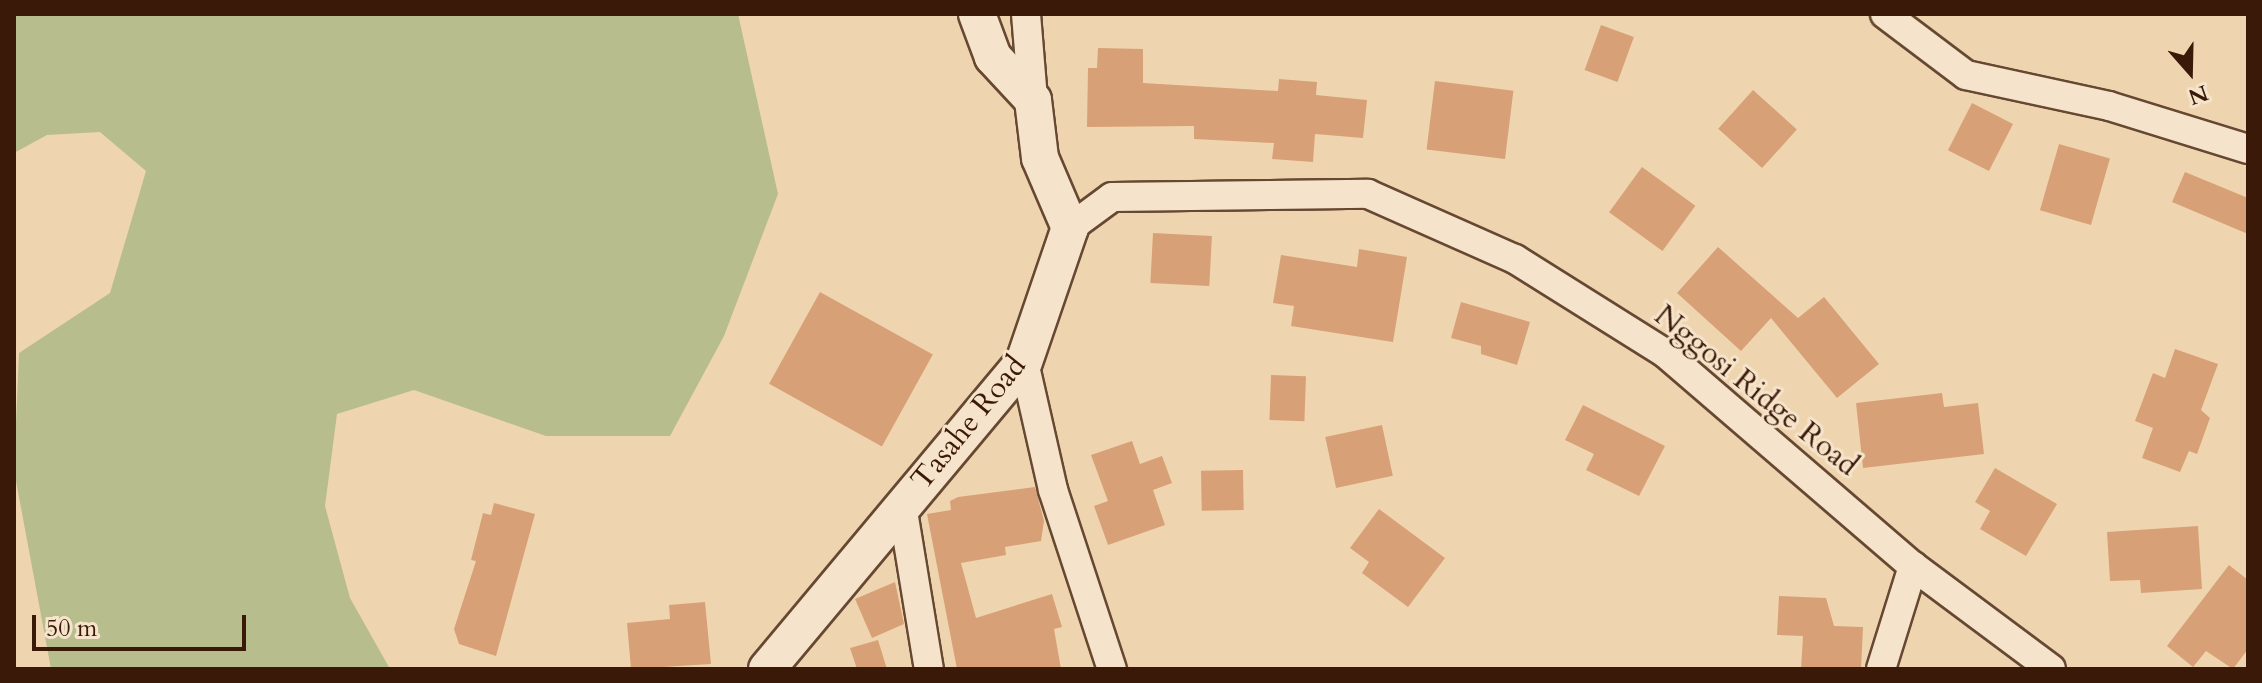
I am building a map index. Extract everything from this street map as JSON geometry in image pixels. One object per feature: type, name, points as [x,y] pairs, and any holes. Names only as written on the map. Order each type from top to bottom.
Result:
[{"type":"street","points":[[977,14],[993,57],[1033,100]]},
{"type":"street","points":[[1026,14],[1040,158],[1070,228]]},
{"type":"street","points":[[1885,14],[1966,75],[2109,106],[2248,149]]},
{"type":"street","name":"Nggosi Ridge Road","points":[[1070,228],[1112,197],[1368,194],[1515,259],[1665,353],[1913,566],[2051,669]]},
{"type":"street","name":"Tasahe Road","points":[[767,669],[1024,362],[1070,228]]},
{"type":"street","points":[[1024,362],[1053,490],[1112,669]]},
{"type":"street","points":[[902,505],[929,669]]},
{"type":"street","points":[[1881,669],[1913,566]]},
{"type":"green space","points":[[14,14],[738,14],[778,194],[724,336],[670,436],[546,436],[414,390],[337,414],[325,506],[350,598],[390,669],[51,669],[14,470],[19,353],[110,293],[146,171],[100,132],[47,135],[14,153]]},
{"type":"building","points":[[1601,25],[1634,37],[1617,82],[1585,70]]},
{"type":"building","points":[[1098,48],[1143,49],[1143,83],[1278,91],[1279,79],[1317,82],[1316,95],[1367,100],[1363,138],[1315,134],[1313,162],[1272,159],[1274,143],[1194,139],[1194,126],[1087,127],[1088,68],[1097,68]]},
{"type":"building","points":[[1435,81],[1513,91],[1505,159],[1427,149]]},
{"type":"building","points":[[1753,90],[1797,129],[1762,168],[1718,129]]},
{"type":"building","points":[[1972,103],[2013,124],[1989,171],[1948,150]]},
{"type":"building","points":[[2059,144],[2110,159],[2091,225],[2040,210]]},
{"type":"building","points":[[1642,167],[1695,206],[1662,251],[1609,212]]},
{"type":"building","points":[[2185,172],[2248,198],[2248,234],[2172,202]]},
{"type":"building","points":[[1153,233],[1212,236],[1209,286],[1150,283]]},
{"type":"building","points":[[1718,247],[1798,318],[1824,297],[1879,364],[1837,398],[1771,318],[1741,351],[1677,293]]},
{"type":"building","points":[[1359,249],[1407,257],[1393,342],[1291,326],[1294,306],[1273,303],[1281,255],[1357,267]]},
{"type":"building","points":[[820,292],[933,355],[882,446],[769,384]]},
{"type":"building","points":[[1461,302],[1530,322],[1517,365],[1481,354],[1481,346],[1451,338]]},
{"type":"building","points":[[2175,349],[2218,364],[2201,410],[2210,418],[2197,454],[2189,451],[2180,472],[2142,458],[2153,428],[2135,421],[2153,373],[2165,378]]},
{"type":"building","points":[[1271,375],[1306,376],[1304,421],[1269,420]]},
{"type":"building","points":[[1942,393],[1944,407],[1978,403],[1984,454],[1863,468],[1856,403]]},
{"type":"building","points":[[1583,405],[1665,446],[1639,496],[1586,470],[1594,454],[1565,440]]},
{"type":"building","points":[[1382,425],[1393,476],[1336,488],[1325,437]]},
{"type":"building","points":[[1132,441],[1140,464],[1162,456],[1172,483],[1153,490],[1165,525],[1108,545],[1094,506],[1108,501],[1091,455]]},
{"type":"building","points":[[1995,468],[2057,504],[2026,556],[1980,529],[1990,511],[1975,502]]},
{"type":"building","points":[[1243,470],[1244,510],[1202,511],[1201,471]]},
{"type":"building","points":[[1035,487],[1044,521],[1041,541],[1005,547],[1006,555],[961,563],[976,618],[1052,594],[1062,627],[1054,629],[1061,669],[957,669],[927,514],[951,510],[950,501],[958,497]]},
{"type":"building","points":[[494,503],[535,514],[496,656],[459,644],[454,629],[476,561],[471,560],[483,513],[491,515]]},
{"type":"building","points":[[1379,509],[1445,558],[1408,607],[1362,573],[1369,562],[1350,548]]},
{"type":"building","points":[[2198,526],[2202,589],[2141,593],[2140,580],[2110,581],[2107,532]]},
{"type":"building","points":[[2229,565],[2248,580],[2248,649],[2233,669],[2206,651],[2193,667],[2167,646]]},
{"type":"building","points":[[895,582],[904,624],[872,638],[855,599]]},
{"type":"building","points":[[1779,596],[1826,598],[1834,626],[1863,627],[1861,669],[1801,669],[1803,636],[1777,635]]},
{"type":"building","points":[[705,602],[711,664],[631,669],[627,623],[670,619],[669,605]]},
{"type":"building","points":[[878,640],[887,669],[857,669],[850,648]]}]
